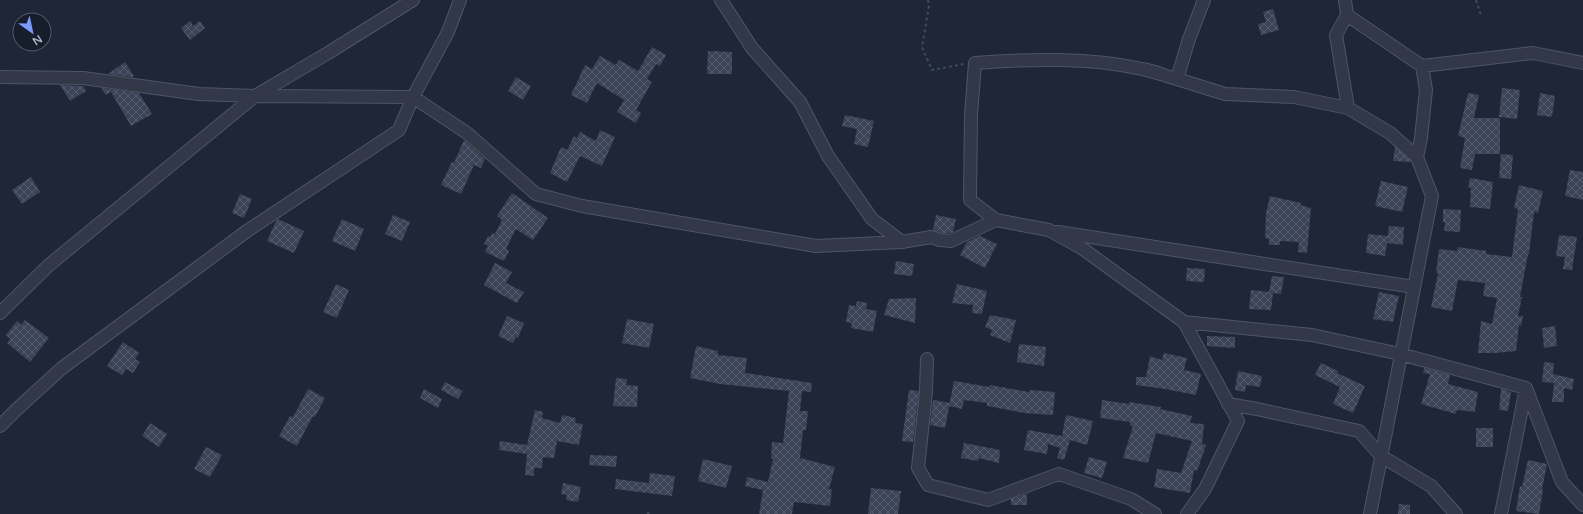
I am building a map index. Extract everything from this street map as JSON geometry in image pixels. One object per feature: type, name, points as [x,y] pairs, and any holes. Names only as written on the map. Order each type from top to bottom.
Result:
[{"type":"street","points":[[0,312],[49,265],[255,96],[413,0]]},
{"type":"street","points":[[0,426],[56,373],[81,354],[247,231],[399,130],[413,97],[448,32],[460,0]]},
{"type":"street","points":[[721,0],[752,48],[800,102],[828,156],[872,220],[902,242]]},
{"type":"street","points":[[1177,79],[1189,39],[1204,0]]},
{"type":"street","points":[[1345,0],[1347,15],[1336,35],[1348,108]]},
{"type":"street","points":[[1347,15],[1422,66],[1533,53],[1583,63]]},
{"type":"street","points":[[1370,514],[1432,196],[1417,156],[1390,133],[1348,108],[1294,97],[1225,94],[1142,69],[1083,61],[1006,60],[975,63],[971,115],[970,200],[996,220],[1049,230],[1414,287]]},
{"type":"street","points":[[1417,156],[1421,138],[1426,90],[1422,66]]},
{"type":"street","points":[[0,77],[83,78],[199,94],[255,96],[413,97],[467,133],[536,194],[582,206],[816,246],[902,242],[931,237],[951,241],[996,220]]},
{"type":"street","points":[[1049,230],[1083,249],[1184,322],[1238,421],[1204,489],[1187,514]]},
{"type":"street","points":[[1184,322],[1312,335],[1400,354],[1526,388]]},
{"type":"street","points":[[927,359],[926,392],[918,468],[928,485],[988,500],[1059,474],[1131,499],[1155,514]]},
{"type":"street","points":[[1526,388],[1562,482],[1583,505]]},
{"type":"street","points":[[1502,514],[1526,388]]},
{"type":"street","points":[[1228,404],[1359,431],[1381,456],[1431,486],[1456,514]]},
{"type":"path","points":[[928,0],[929,6],[922,47],[932,70],[975,63]]},
{"type":"path","points":[[1476,0],[1481,15]]},
{"type":"building","points":[[1273,9],[1279,30],[1261,35],[1258,24],[1266,22],[1263,12]]},
{"type":"building","points":[[190,21],[193,26],[200,21],[205,28],[190,40],[181,28]]},
{"type":"building","points":[[652,47],[666,55],[660,66],[656,64],[647,79],[652,82],[636,110],[641,113],[636,123],[617,112],[624,100],[597,83],[587,103],[571,95],[585,65],[592,69],[600,56],[616,65],[619,60],[638,71]]},
{"type":"building","points":[[708,51],[732,52],[732,74],[707,74]]},
{"type":"building","points":[[125,62],[134,76],[108,74]]},
{"type":"building","points":[[516,77],[531,86],[523,100],[508,91]]},
{"type":"building","points":[[60,85],[83,86],[86,91],[70,101]]},
{"type":"building","points":[[101,88],[139,93],[152,114],[131,126],[111,92],[106,95]]},
{"type":"building","points":[[1502,88],[1520,90],[1517,119],[1499,117]]},
{"type":"building","points":[[1468,93],[1479,95],[1474,118],[1500,118],[1500,154],[1475,154],[1472,170],[1460,168],[1465,138],[1458,136]]},
{"type":"building","points":[[1540,93],[1555,96],[1552,117],[1537,115]]},
{"type":"building","points":[[845,115],[874,121],[868,147],[854,144],[857,129],[842,126]]},
{"type":"building","points":[[600,130],[615,137],[602,166],[580,156],[567,182],[550,173],[561,147],[567,150],[574,136],[577,138],[580,132],[596,141]]},
{"type":"building","points":[[464,140],[485,159],[481,168],[474,165],[461,194],[441,185],[452,162],[454,163]]},
{"type":"building","points":[[1395,147],[1411,161],[1411,162],[1393,161]]},
{"type":"building","points":[[1501,154],[1513,155],[1511,179],[1499,178]]},
{"type":"building","points":[[1570,170],[1583,172],[1583,200],[1565,196]]},
{"type":"building","points":[[31,177],[40,192],[22,204],[12,190]]},
{"type":"building","points":[[1470,178],[1493,182],[1490,209],[1470,207],[1471,188],[1468,187]]},
{"type":"building","points":[[1381,181],[1408,187],[1402,212],[1375,206]]},
{"type":"building","points":[[1519,185],[1543,191],[1538,213],[1534,212],[1529,254],[1520,297],[1522,297],[1518,316],[1523,316],[1521,326],[1519,325],[1516,351],[1478,353],[1481,321],[1492,324],[1497,298],[1483,296],[1485,283],[1458,280],[1452,311],[1431,307],[1438,273],[1436,273],[1439,249],[1457,251],[1458,247],[1486,251],[1486,254],[1512,257],[1518,209],[1514,208]]},
{"type":"building","points":[[512,193],[548,218],[533,240],[516,229],[506,249],[509,251],[504,261],[485,252],[488,246],[484,244],[488,236],[490,237],[493,233],[495,234],[502,220],[497,216]]},
{"type":"building","points":[[240,194],[252,199],[244,218],[232,213]]},
{"type":"building","points":[[1270,196],[1301,203],[1300,205],[1311,208],[1307,253],[1298,252],[1299,242],[1280,241],[1280,245],[1269,245],[1269,239],[1265,238],[1266,213]]},
{"type":"building","points":[[1443,209],[1461,210],[1460,232],[1444,231],[1445,223],[1443,222]]},
{"type":"building","points":[[393,215],[410,222],[402,241],[385,234]]},
{"type":"building","points":[[936,215],[956,219],[953,232],[942,233],[933,230]]},
{"type":"building","points":[[278,219],[304,231],[294,253],[267,241]]},
{"type":"building","points":[[342,219],[364,229],[355,251],[332,241]]},
{"type":"building","points":[[1389,226],[1404,227],[1403,245],[1387,243]]},
{"type":"building","points":[[1368,234],[1388,236],[1385,256],[1366,253]]},
{"type":"building","points":[[1559,235],[1577,237],[1572,270],[1563,269],[1565,257],[1556,256]]},
{"type":"building","points":[[980,236],[997,244],[985,268],[960,255],[967,242]]},
{"type":"building","points":[[896,261],[914,264],[912,276],[894,274]]},
{"type":"building","points":[[495,263],[512,272],[506,283],[524,292],[517,303],[484,285]]},
{"type":"building","points":[[1187,268],[1205,269],[1204,282],[1186,281]]},
{"type":"building","points":[[1272,276],[1284,277],[1281,294],[1273,293],[1271,310],[1249,309],[1251,290],[1269,292]]},
{"type":"building","points":[[336,284],[349,290],[337,318],[323,312]]},
{"type":"building","points":[[957,284],[987,291],[982,314],[972,313],[973,305],[952,303]]},
{"type":"building","points":[[1379,292],[1399,296],[1393,322],[1373,319]]},
{"type":"building","points":[[916,298],[915,323],[884,315],[889,299]]},
{"type":"building","points":[[857,301],[867,303],[866,309],[877,311],[873,332],[851,328],[852,323],[846,322],[849,305],[856,306]]},
{"type":"building","points":[[990,315],[1016,320],[1010,343],[990,335],[992,330],[985,327]]},
{"type":"building","points":[[507,316],[524,323],[518,338],[516,337],[513,343],[498,336]]},
{"type":"building","points":[[627,319],[654,324],[649,348],[622,343]]},
{"type":"building","points":[[25,320],[49,338],[30,362],[7,343],[10,339],[6,335],[17,321],[21,325]]},
{"type":"building","points":[[1555,326],[1557,346],[1544,348],[1542,328]]},
{"type":"building","points":[[1207,336],[1235,337],[1235,348],[1207,346]]},
{"type":"building","points":[[123,342],[139,353],[135,359],[140,362],[133,373],[126,369],[122,375],[107,366]]},
{"type":"building","points":[[1019,344],[1046,347],[1044,366],[1017,362]]},
{"type":"building","points":[[696,346],[718,351],[718,355],[747,358],[745,373],[812,383],[811,392],[802,391],[800,411],[808,411],[806,430],[803,430],[800,458],[835,467],[829,489],[832,489],[830,506],[794,502],[792,514],[759,514],[763,490],[745,486],[747,477],[768,482],[773,459],[771,459],[772,442],[783,443],[789,391],[720,384],[690,378]]},
{"type":"building","points":[[1164,353],[1187,358],[1184,370],[1201,374],[1196,395],[1136,385],[1136,377],[1146,377],[1150,356],[1162,360]]},
{"type":"building","points":[[1544,362],[1554,363],[1553,374],[1574,379],[1572,390],[1564,388],[1564,402],[1552,402],[1554,383],[1542,382]]},
{"type":"building","points":[[1321,363],[1338,371],[1337,373],[1365,386],[1353,413],[1333,404],[1340,387],[1315,375]]},
{"type":"building","points":[[1424,368],[1450,375],[1448,384],[1478,392],[1475,412],[1457,410],[1456,414],[1421,404],[1430,374],[1423,373]]},
{"type":"building","points":[[1238,371],[1262,376],[1260,387],[1246,385],[1245,392],[1235,390]]},
{"type":"building","points":[[616,378],[627,379],[626,385],[638,386],[637,407],[613,406]]},
{"type":"building","points":[[954,381],[990,387],[990,385],[1029,392],[1030,390],[1055,392],[1053,415],[1024,413],[987,406],[987,403],[964,400],[962,409],[949,406]]},
{"type":"building","points":[[445,382],[463,391],[458,399],[441,390]]},
{"type":"building","points":[[308,389],[325,398],[315,417],[313,416],[297,446],[279,436],[290,416],[293,417]]},
{"type":"building","points":[[424,389],[442,399],[438,408],[420,398]]},
{"type":"building","points":[[1501,389],[1511,392],[1508,411],[1499,410]]},
{"type":"building","points":[[909,390],[919,391],[913,442],[902,441]]},
{"type":"building","points":[[933,400],[950,403],[945,428],[930,425]]},
{"type":"building","points":[[1102,400],[1161,407],[1160,409],[1192,416],[1190,423],[1204,424],[1202,444],[1206,445],[1197,471],[1194,470],[1190,493],[1154,487],[1157,469],[1181,473],[1192,441],[1156,433],[1148,463],[1123,458],[1133,426],[1130,426],[1130,422],[1100,418]]},
{"type":"building","points":[[535,410],[543,412],[542,418],[560,423],[562,415],[576,418],[575,423],[583,424],[579,445],[557,441],[554,458],[543,457],[542,468],[534,468],[534,476],[525,475],[527,454],[499,450],[500,441],[527,445]]},
{"type":"building","points":[[1066,415],[1093,421],[1087,445],[1070,440],[1064,460],[1057,458],[1060,448],[1048,444],[1047,454],[1024,450],[1028,430],[1062,436]]},
{"type":"building","points":[[150,423],[167,434],[159,447],[142,436]]},
{"type":"building","points":[[1476,428],[1493,428],[1493,447],[1476,447]]},
{"type":"building","points":[[964,443],[1000,450],[999,463],[979,458],[978,461],[961,458]]},
{"type":"building","points":[[206,447],[222,455],[210,477],[194,469]]},
{"type":"building","points":[[590,455],[617,456],[616,467],[589,465]]},
{"type":"building","points":[[1089,457],[1107,462],[1102,478],[1084,473]]},
{"type":"building","points":[[703,459],[732,466],[726,488],[698,481]]},
{"type":"building","points":[[1528,460],[1547,464],[1539,514],[1516,511],[1520,486],[1522,487]]},
{"type":"building","points":[[650,473],[675,476],[672,496],[615,489],[616,479],[649,483]]},
{"type":"building","points":[[563,483],[581,487],[578,502],[566,500],[567,495],[561,494]]},
{"type":"building","points":[[871,488],[901,491],[898,514],[868,514]]},
{"type":"building","points":[[1027,494],[1027,505],[1011,505],[1011,499]]},
{"type":"building","points":[[1399,504],[1410,505],[1410,514],[1398,514]]}]
